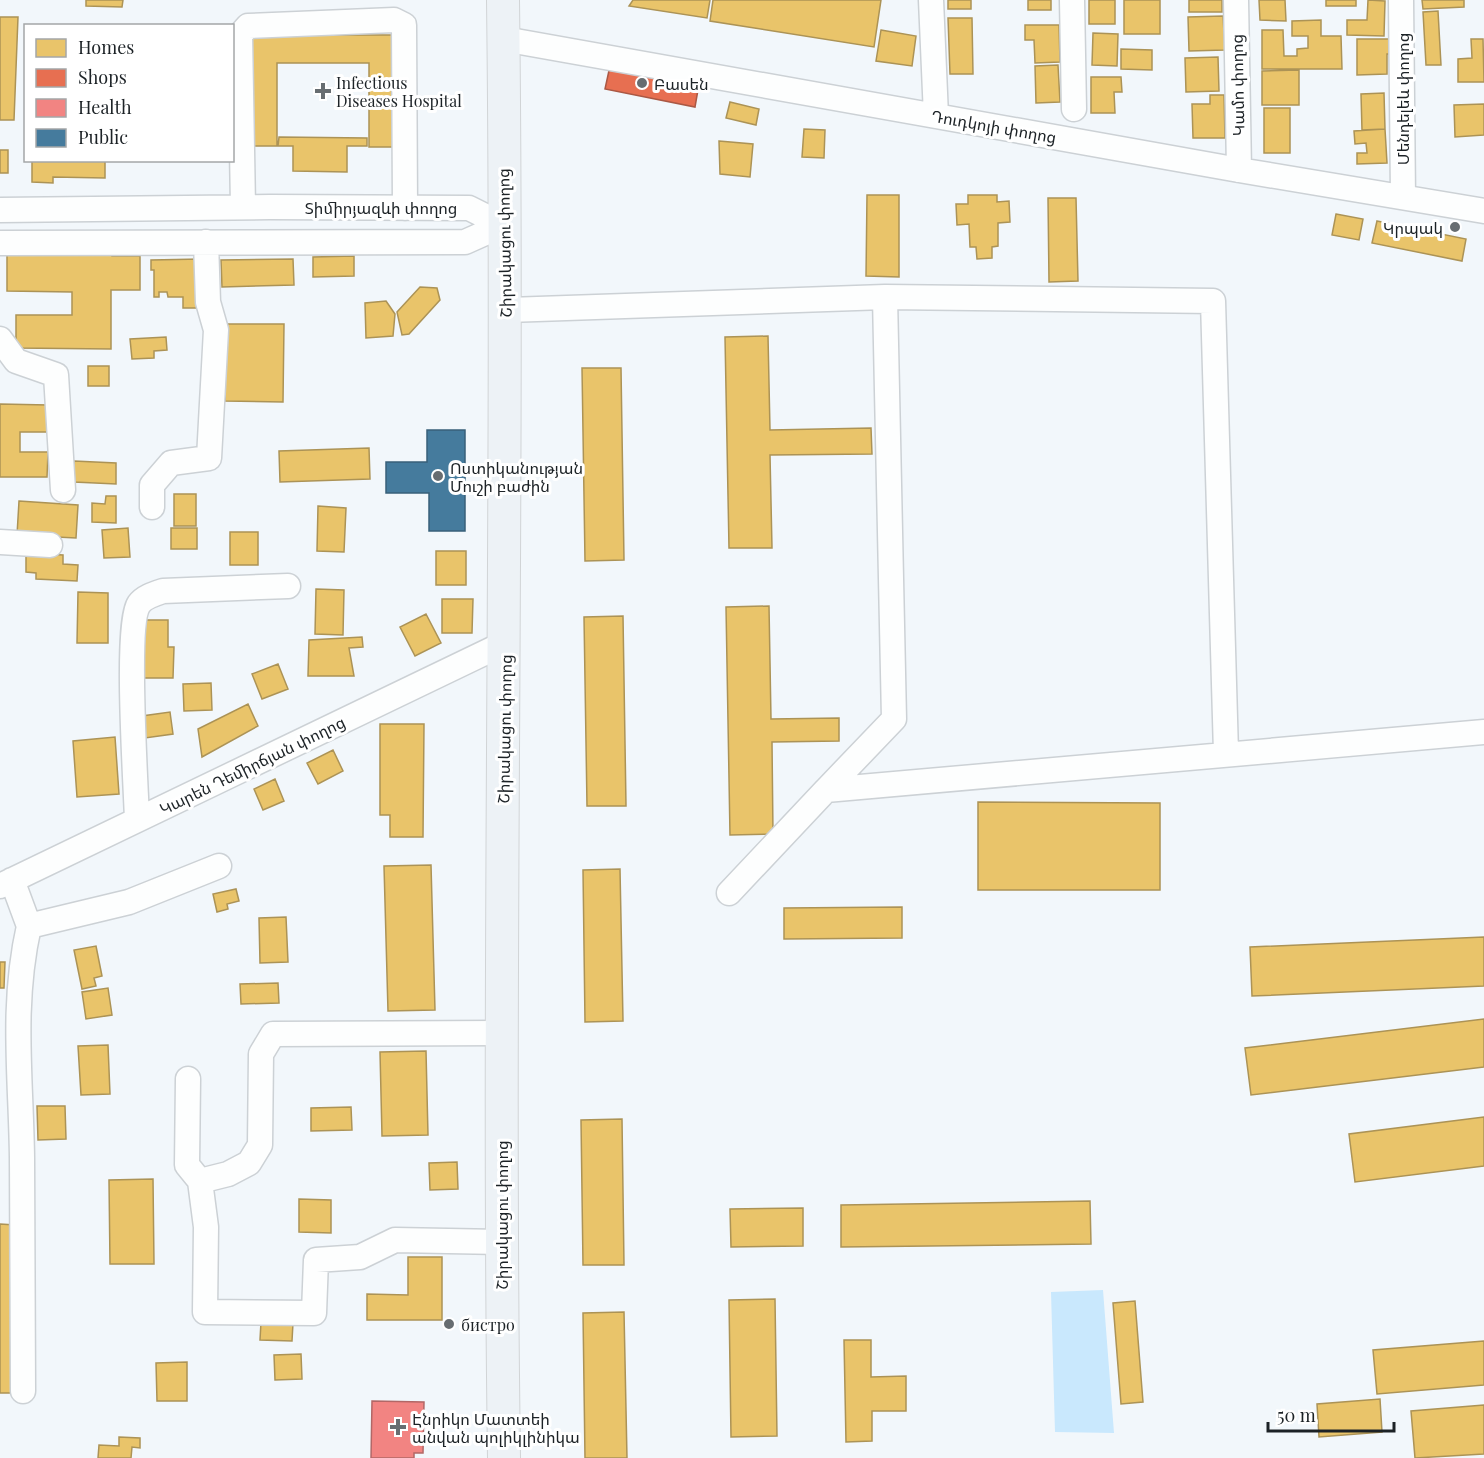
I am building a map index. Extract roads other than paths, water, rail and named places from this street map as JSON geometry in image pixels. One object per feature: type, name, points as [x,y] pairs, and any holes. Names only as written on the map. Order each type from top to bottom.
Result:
[{"type":"main road","name":"Շիրակացու փողոց","points":[[503,0],[505,310],[501,1242],[504,1458]]},
{"type":"street","points":[[931,0],[936,116]]},
{"type":"street","points":[[1072,0],[1074,109]]},
{"type":"street","name":"Կամո փողոց","points":[[1236,0],[1239,170]]},
{"type":"street","name":"Մենդելեև փողոց","points":[[1401,0],[1403,197]]},
{"type":"street","points":[[243,207],[240,35],[244,29],[248,26],[394,20],[404,26],[405,207]]},
{"type":"street","name":"Դուդկոյի փողոց","points":[[504,39],[1239,170],[1484,211]]},
{"type":"street","name":"Տիմիրյազևի փողոց","points":[[0,210],[243,207],[469,208],[503,225]]},
{"type":"street","points":[[270,207],[270,241]]},
{"type":"street","name":"Տիմիրյազևի փողոց","points":[[0,243],[465,242],[503,225]]},
{"type":"street","points":[[152,507],[152,485],[171,463],[209,458],[216,330],[208,302],[206,242]]},
{"type":"street","points":[[505,310],[885,297],[1213,301],[1226,753]]},
{"type":"street","points":[[729,893],[894,718],[885,297]]},
{"type":"street","points":[[0,339],[16,361],[56,375],[63,490]]},
{"type":"street","points":[[0,542],[50,545]]},
{"type":"street","points":[[137,820],[132,639],[138,605],[149,596],[163,591],[288,586]]},
{"type":"street","name":"Կարեն Դեմիրճյան փողոց","points":[[6,883],[504,643]]},
{"type":"street","points":[[826,790],[1484,732]]},
{"type":"street","points":[[29,926],[129,902],[219,866]]},
{"type":"street","points":[[6,883],[29,926],[20,966],[16,1045],[22,1156],[23,1391]]},
{"type":"street","points":[[200,1181],[228,1174],[249,1163],[260,1145],[261,1054],[273,1034],[501,1033]]},
{"type":"street","points":[[188,1079],[187,1166],[200,1181],[206,1227],[205,1312],[314,1312],[316,1260],[360,1257],[395,1240],[501,1242]]},
{"type":"place","name":"Բասեն","points":[[642,83]]},
{"type":"place","name":"Infectious Diseases Hospital","points":[[323,91]]},
{"type":"place","name":"Կրպակ","points":[[1455,227]]},
{"type":"place","name":"Ոստիկանության Մուշի բաժին","points":[[438,476]]},
{"type":"place","name":"бистро","points":[[449,1324]]},
{"type":"place","name":"Էնրիկո Մատտեի անվան պոլիկլինիկա","points":[[398,1427]]}]
